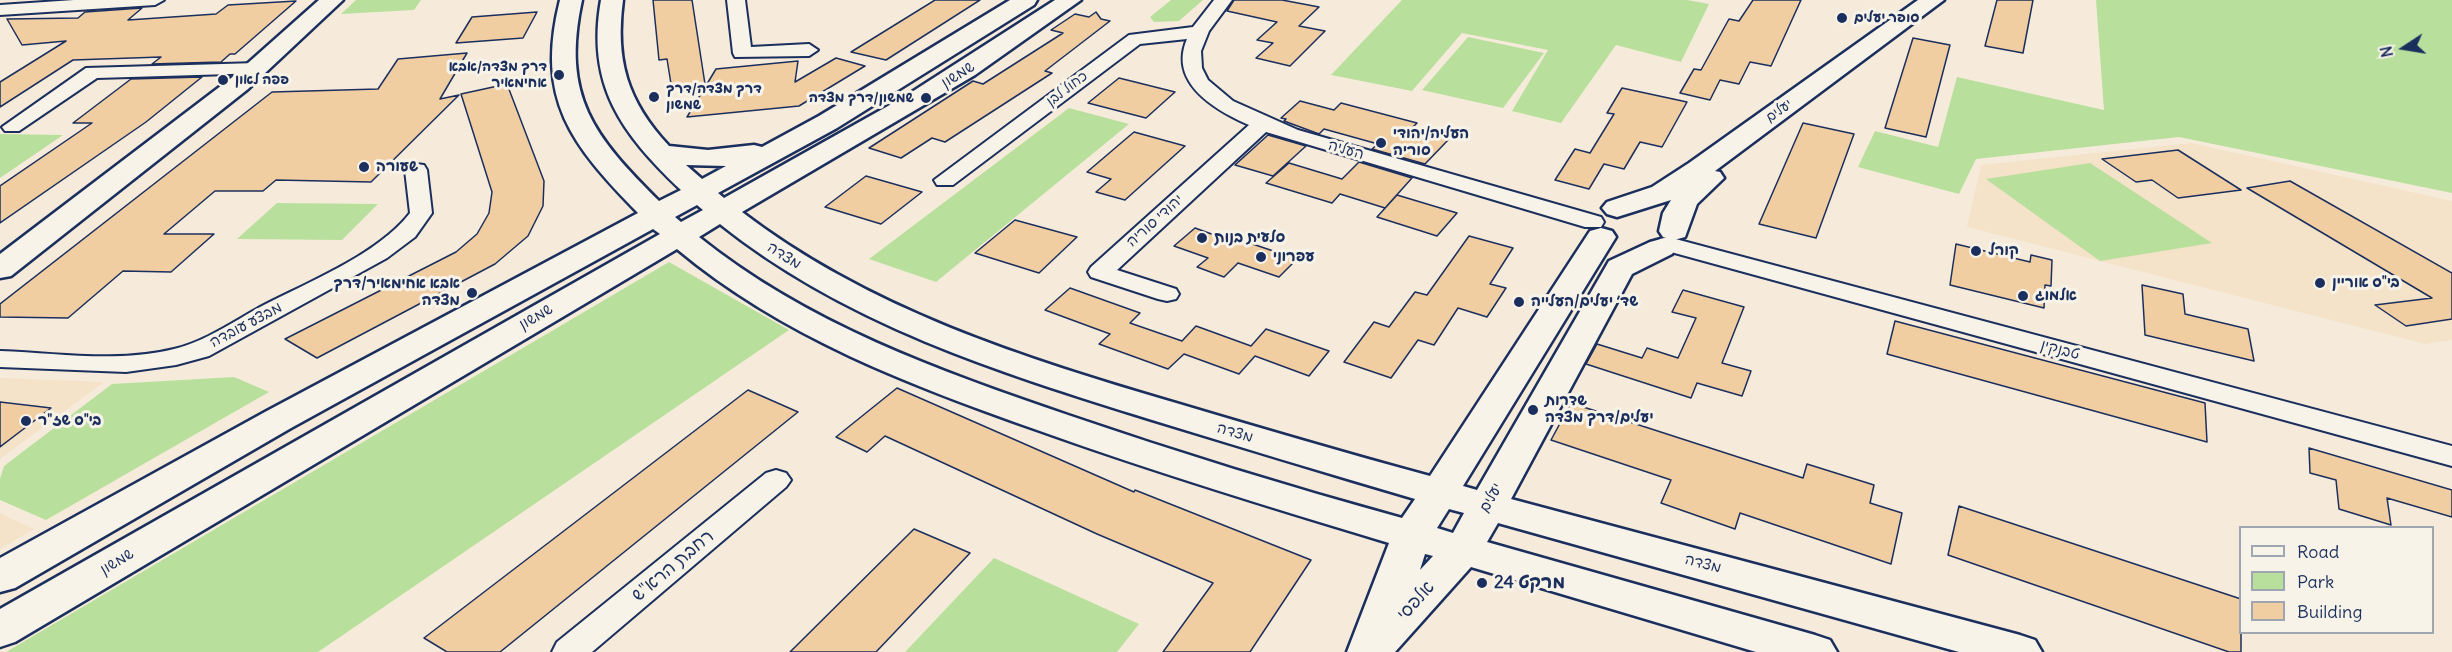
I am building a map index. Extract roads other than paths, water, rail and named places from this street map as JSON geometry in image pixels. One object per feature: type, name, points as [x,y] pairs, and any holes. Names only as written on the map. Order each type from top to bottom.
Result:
[{"type":"main road","points":[[0,269],[257,69],[332,0]]},
{"type":"main road","points":[[571,0],[562,51],[569,99],[583,129],[604,160],[667,224],[725,272],[774,305],[901,368],[1092,437],[1272,495],[1815,652]]},
{"type":"main road","name":"מצדה","points":[[612,0],[608,44],[617,89],[632,117],[662,153],[712,201],[773,249],[820,279],[942,336],[1135,402],[1439,491],[2020,652]]},
{"type":"main road","name":"שמשון","points":[[712,201],[787,144],[895,82],[1026,0]]},
{"type":"main road","name":"שמשון","points":[[0,577],[289,414],[712,201],[921,99],[1070,0]]},
{"type":"main road","name":"יעלים","points":[[1604,222],[1662,193],[1699,169],[1933,0]]},
{"type":"main road","name":"יעלים","points":[[1463,550],[1620,268],[1668,241],[1676,214],[1691,192],[1954,0]]},
{"type":"main road","points":[[662,153],[695,159],[724,158],[787,144]]},
{"type":"main road","points":[[1412,535],[1604,222],[1644,210],[1658,215],[1669,223],[1668,241],[1635,250],[1620,247],[1604,222]]},
{"type":"main road","name":"שמשון","points":[[0,630],[667,224]]},
{"type":"main road","name":"אלפסי","points":[[1369,652],[1412,535]]},
{"type":"main road","name":"אלפסי","points":[[1369,652],[1463,550]]},
{"type":"street","points":[[0,10],[154,0]]},
{"type":"street","points":[[736,0],[742,53],[809,50]]},
{"type":"street","name":"העליה","points":[[1223,0],[1201,32],[1192,50],[1192,63],[1196,76],[1219,101],[1263,123],[1604,222]]},
{"type":"street","name":"כחול לבן","points":[[945,180],[1135,39],[1201,32]]},
{"type":"street","points":[[12,127],[93,72],[257,69]]},
{"type":"street","name":"יהודי סוריה","points":[[1167,294],[1100,272],[1263,123]]},
{"type":"street","name":"מבצע עובדה","points":[[0,359],[147,363],[180,357],[200,350],[379,254],[408,232],[421,213],[416,170]]},
{"type":"street","name":"טבנקין","points":[[1668,241],[2452,456]]},
{"type":"street","name":"רחבת הרא\"ש","points":[[569,652],[776,480]]},
{"type":"place","name":"סופר יעלים","points":[[1842,18]]},
{"type":"place","name":"דרך מצדה/אבא אחימאיר","points":[[559,75]]},
{"type":"place","name":"פפה לאון","points":[[223,80]]},
{"type":"place","name":"דרך מצדה/דרך שמשון","points":[[654,97]]},
{"type":"place","name":"שמשון/דרך מצדה","points":[[926,98]]},
{"type":"place","name":"העליה/יהודי סוריה","points":[[1381,143]]},
{"type":"place","name":"שעורה","points":[[364,167]]},
{"type":"place","name":"סלעית בנות","points":[[1202,238]]},
{"type":"place","name":"קורל","points":[[1976,251]]},
{"type":"place","name":"עפרוני","points":[[1261,257]]},
{"type":"place","name":"בי\"ס אוריין","points":[[2320,283]]},
{"type":"place","name":"אבא אחימאיר/דרך מצדה","points":[[472,293]]},
{"type":"place","name":"אלמוג","points":[[2023,296]]},
{"type":"place","name":"שד׳ יעלים/העלייה","points":[[1519,302]]},
{"type":"place","name":"שדרות יעלים/דרך מצדה","points":[[1533,410]]},
{"type":"place","name":"בי\"ס שז\"ר","points":[[26,421]]},
{"type":"place","name":"מרקט 24","points":[[1482,583]]}]
